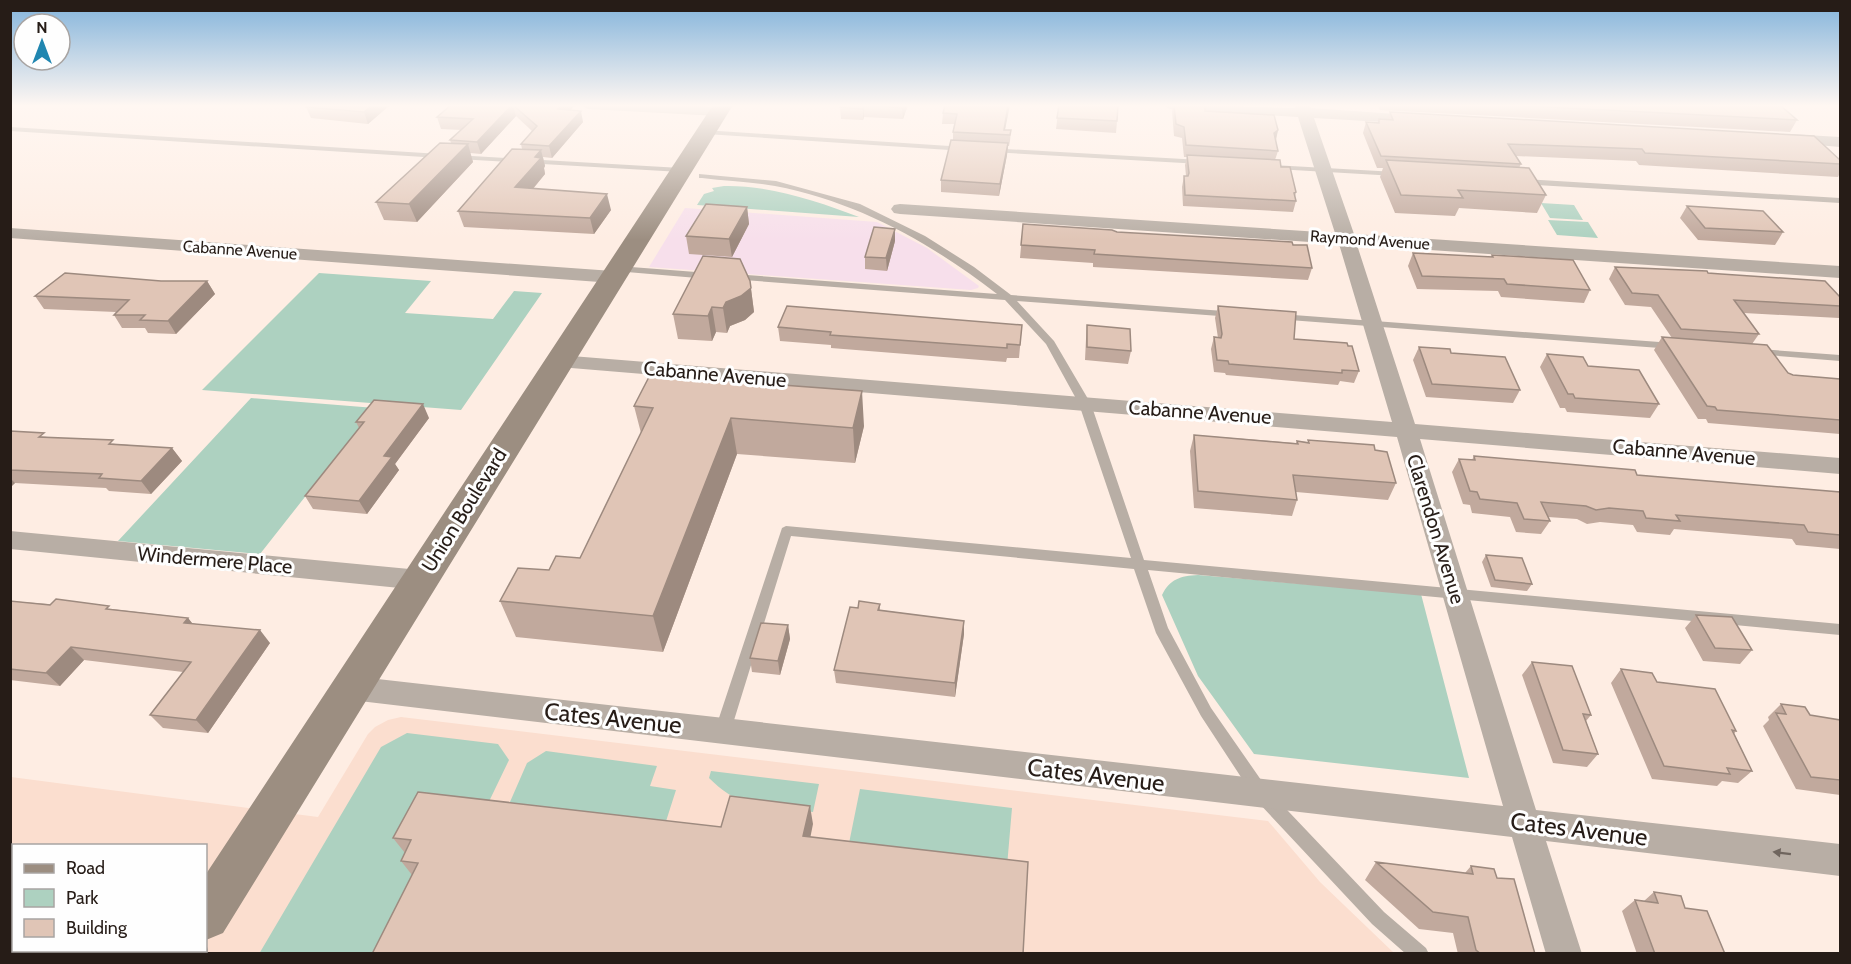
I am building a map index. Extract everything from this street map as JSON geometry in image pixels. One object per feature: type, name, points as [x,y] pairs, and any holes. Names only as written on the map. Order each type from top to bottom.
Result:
[{"type":"main road","name":"Union Boulevard","points":[[207,914],[615,273],[691,173],[699,150]]},
{"type":"street","name":"Clarendon Avenue","points":[[1317,150],[1374,324],[1522,822],[1564,954]]},
{"type":"street","name":"Raymond Avenue","points":[[900,209],[1840,272]]},
{"type":"street","name":"Cabanne Avenue","points":[[10,233],[615,273]]},
{"type":"street","name":"Cabanne Avenue","points":[[559,361],[1840,466]]},
{"type":"street","name":"Windermere Place","points":[[10,540],[420,580]]},
{"type":"street","name":"Cates Avenue","points":[[351,688],[1840,860]]},
{"type":"lane","points":[[335,150],[691,173],[776,184],[857,206],[922,238],[971,269],[1008,297],[1050,343],[1085,404],[1161,629],[1206,712],[1262,795],[1378,918],[1419,954]]},
{"type":"lane","points":[[1002,150],[1216,163]]},
{"type":"lane","points":[[1263,166],[1403,175]]},
{"type":"lane","points":[[1510,181],[1840,201]]},
{"type":"lane","points":[[615,273],[1008,297],[1245,315]]},
{"type":"lane","points":[[1268,316],[1685,347]]},
{"type":"lane","points":[[1745,351],[1840,358]]},
{"type":"lane","points":[[723,730],[786,531],[1137,562],[1840,630]]},
{"type":"shaded area","points":[[685,208],[877,222],[927,248],[979,286],[971,290],[649,267]]},
{"type":"shaded area","points":[[401,717],[1268,821],[1320,882],[1394,953],[11,954],[11,777],[318,817],[368,734],[388,720]]},
{"type":"green space","points":[[724,186],[775,191],[859,217],[697,205],[704,194],[714,191],[712,188]]},
{"type":"green space","points":[[1541,203],[1574,205],[1583,220],[1550,218]]},
{"type":"green space","points":[[1548,220],[1588,222],[1598,238],[1557,235]]},
{"type":"green space","points":[[319,273],[431,281],[405,313],[493,319],[514,291],[542,293],[461,410],[202,390]]},
{"type":"green space","points":[[251,398],[375,408],[260,554],[118,541]]},
{"type":"green space","points":[[1198,575],[1421,594],[1469,778],[1254,754],[1198,676],[1162,595],[1168,585],[1176,579]]},
{"type":"green space","points":[[407,733],[498,744],[509,760],[482,816],[424,858],[377,953],[259,954],[381,747]]},
{"type":"green space","points":[[546,751],[657,766],[650,786],[676,790],[661,837],[503,818],[527,763]]},
{"type":"green space","points":[[711,771],[819,784],[813,812],[745,803],[728,794],[709,778]]},
{"type":"green space","points":[[860,789],[1012,808],[1006,878],[846,858]]},
{"type":"building","points":[[432,150],[462,150],[409,204],[376,202]]},
{"type":"building","points":[[511,150],[541,150],[535,157],[541,158],[515,187],[607,194],[590,218],[458,211]]},
{"type":"building","points":[[949,150],[1007,150],[1000,184],[941,180]]},
{"type":"building","points":[[1378,150],[1512,150],[1521,164],[1381,156]]},
{"type":"building","points":[[1643,150],[1829,150],[1840,160],[1840,164],[1645,153]]},
{"type":"building","points":[[1187,155],[1280,160],[1281,167],[1290,167],[1296,201],[1185,195],[1184,176],[1188,176],[1189,173]]},
{"type":"building","points":[[1386,160],[1529,168],[1546,195],[1458,190],[1463,198],[1401,195]]},
{"type":"building","points":[[706,204],[747,207],[729,239],[686,236]]},
{"type":"building","points":[[1687,206],[1763,211],[1783,232],[1705,228]]},
{"type":"building","points":[[1023,224],[1292,242],[1293,245],[1307,245],[1312,268],[1094,254],[1095,250],[1021,245]]},
{"type":"building","points":[[874,227],[895,229],[886,258],[865,257]]},
{"type":"building","points":[[1413,253],[1573,260],[1590,290],[1507,284],[1504,279],[1422,276]]},
{"type":"building","points":[[703,256],[740,259],[751,288],[741,296],[726,302],[723,308],[712,307],[708,316],[673,314]]},
{"type":"building","points":[[1615,267],[1707,271],[1708,273],[1825,281],[1840,297],[1840,306],[1734,300],[1759,334],[1681,329],[1658,295],[1632,293]]},
{"type":"building","points":[[65,273],[161,281],[207,281],[168,321],[140,320],[145,315],[114,315],[129,300],[35,296]]},
{"type":"building","points":[[787,306],[1022,325],[1020,345],[1007,344],[1007,348],[830,335],[831,332],[778,327]]},
{"type":"building","points":[[1218,306],[1296,312],[1294,339],[1347,343],[1348,346],[1352,346],[1359,371],[1342,370],[1342,373],[1229,364],[1228,361],[1217,360],[1214,337],[1221,338],[1222,334]]},
{"type":"building","points":[[1087,325],[1130,329],[1131,351],[1087,347]]},
{"type":"building","points":[[1662,337],[1767,345],[1788,373],[1840,379],[1840,420],[1717,410],[1715,407],[1707,406]]},
{"type":"building","points":[[1419,347],[1450,349],[1451,353],[1505,357],[1520,390],[1432,384]]},
{"type":"building","points":[[1547,354],[1583,357],[1588,366],[1639,370],[1659,404],[1575,398],[1573,394],[1568,394]]},
{"type":"building","points":[[650,375],[862,391],[853,428],[731,418],[653,616],[500,601],[518,568],[549,570],[556,556],[580,558],[653,408],[634,406]]},
{"type":"building","points":[[374,400],[423,404],[384,456],[392,457],[359,501],[305,496],[364,422],[356,422]]},
{"type":"building","points":[[10,431],[44,433],[39,437],[113,440],[109,444],[172,448],[141,481],[99,478],[102,474],[10,470]]},
{"type":"building","points":[[1194,435],[1298,444],[1297,441],[1309,443],[1308,440],[1374,445],[1375,450],[1387,452],[1396,483],[1293,475],[1297,500],[1198,491]]},
{"type":"building","points":[[1474,456],[1635,470],[1637,475],[1840,492],[1840,535],[1808,532],[1804,525],[1676,515],[1680,521],[1646,518],[1643,511],[1609,508],[1596,510],[1586,506],[1541,502],[1550,521],[1524,519],[1517,503],[1480,499],[1477,492],[1470,491],[1459,459],[1475,460]]},
{"type":"building","points":[[1486,555],[1522,558],[1532,584],[1495,580]]},
{"type":"building","points":[[56,599],[109,606],[106,609],[188,618],[184,623],[260,630],[196,720],[150,715],[191,662],[71,647],[46,673],[10,669],[10,601],[50,605]]},
{"type":"building","points":[[859,601],[880,604],[878,610],[964,621],[955,683],[834,670],[850,607],[858,608]]},
{"type":"building","points":[[1696,615],[1732,617],[1752,650],[1715,648]]},
{"type":"building","points":[[761,623],[788,625],[778,661],[750,658]]},
{"type":"building","points":[[1532,662],[1572,666],[1591,715],[1583,714],[1598,754],[1563,750]]},
{"type":"building","points":[[1621,669],[1652,673],[1657,682],[1715,689],[1736,731],[1732,730],[1752,771],[1727,768],[1730,774],[1664,766]]},
{"type":"building","points":[[1781,704],[1805,707],[1810,715],[1840,720],[1840,780],[1811,777],[1776,713],[1786,714]]},
{"type":"building","points":[[418,792],[721,827],[730,796],[810,806],[803,836],[1028,862],[1023,954],[372,954],[418,863],[401,861],[411,840],[393,838]]},
{"type":"building","points":[[1376,862],[1473,874],[1471,866],[1494,869],[1497,878],[1514,879],[1535,954],[1481,954],[1476,950],[1468,917],[1433,912]]},
{"type":"building","points":[[1654,892],[1681,896],[1685,908],[1707,911],[1725,954],[1655,954],[1635,900],[1658,903]]}]
